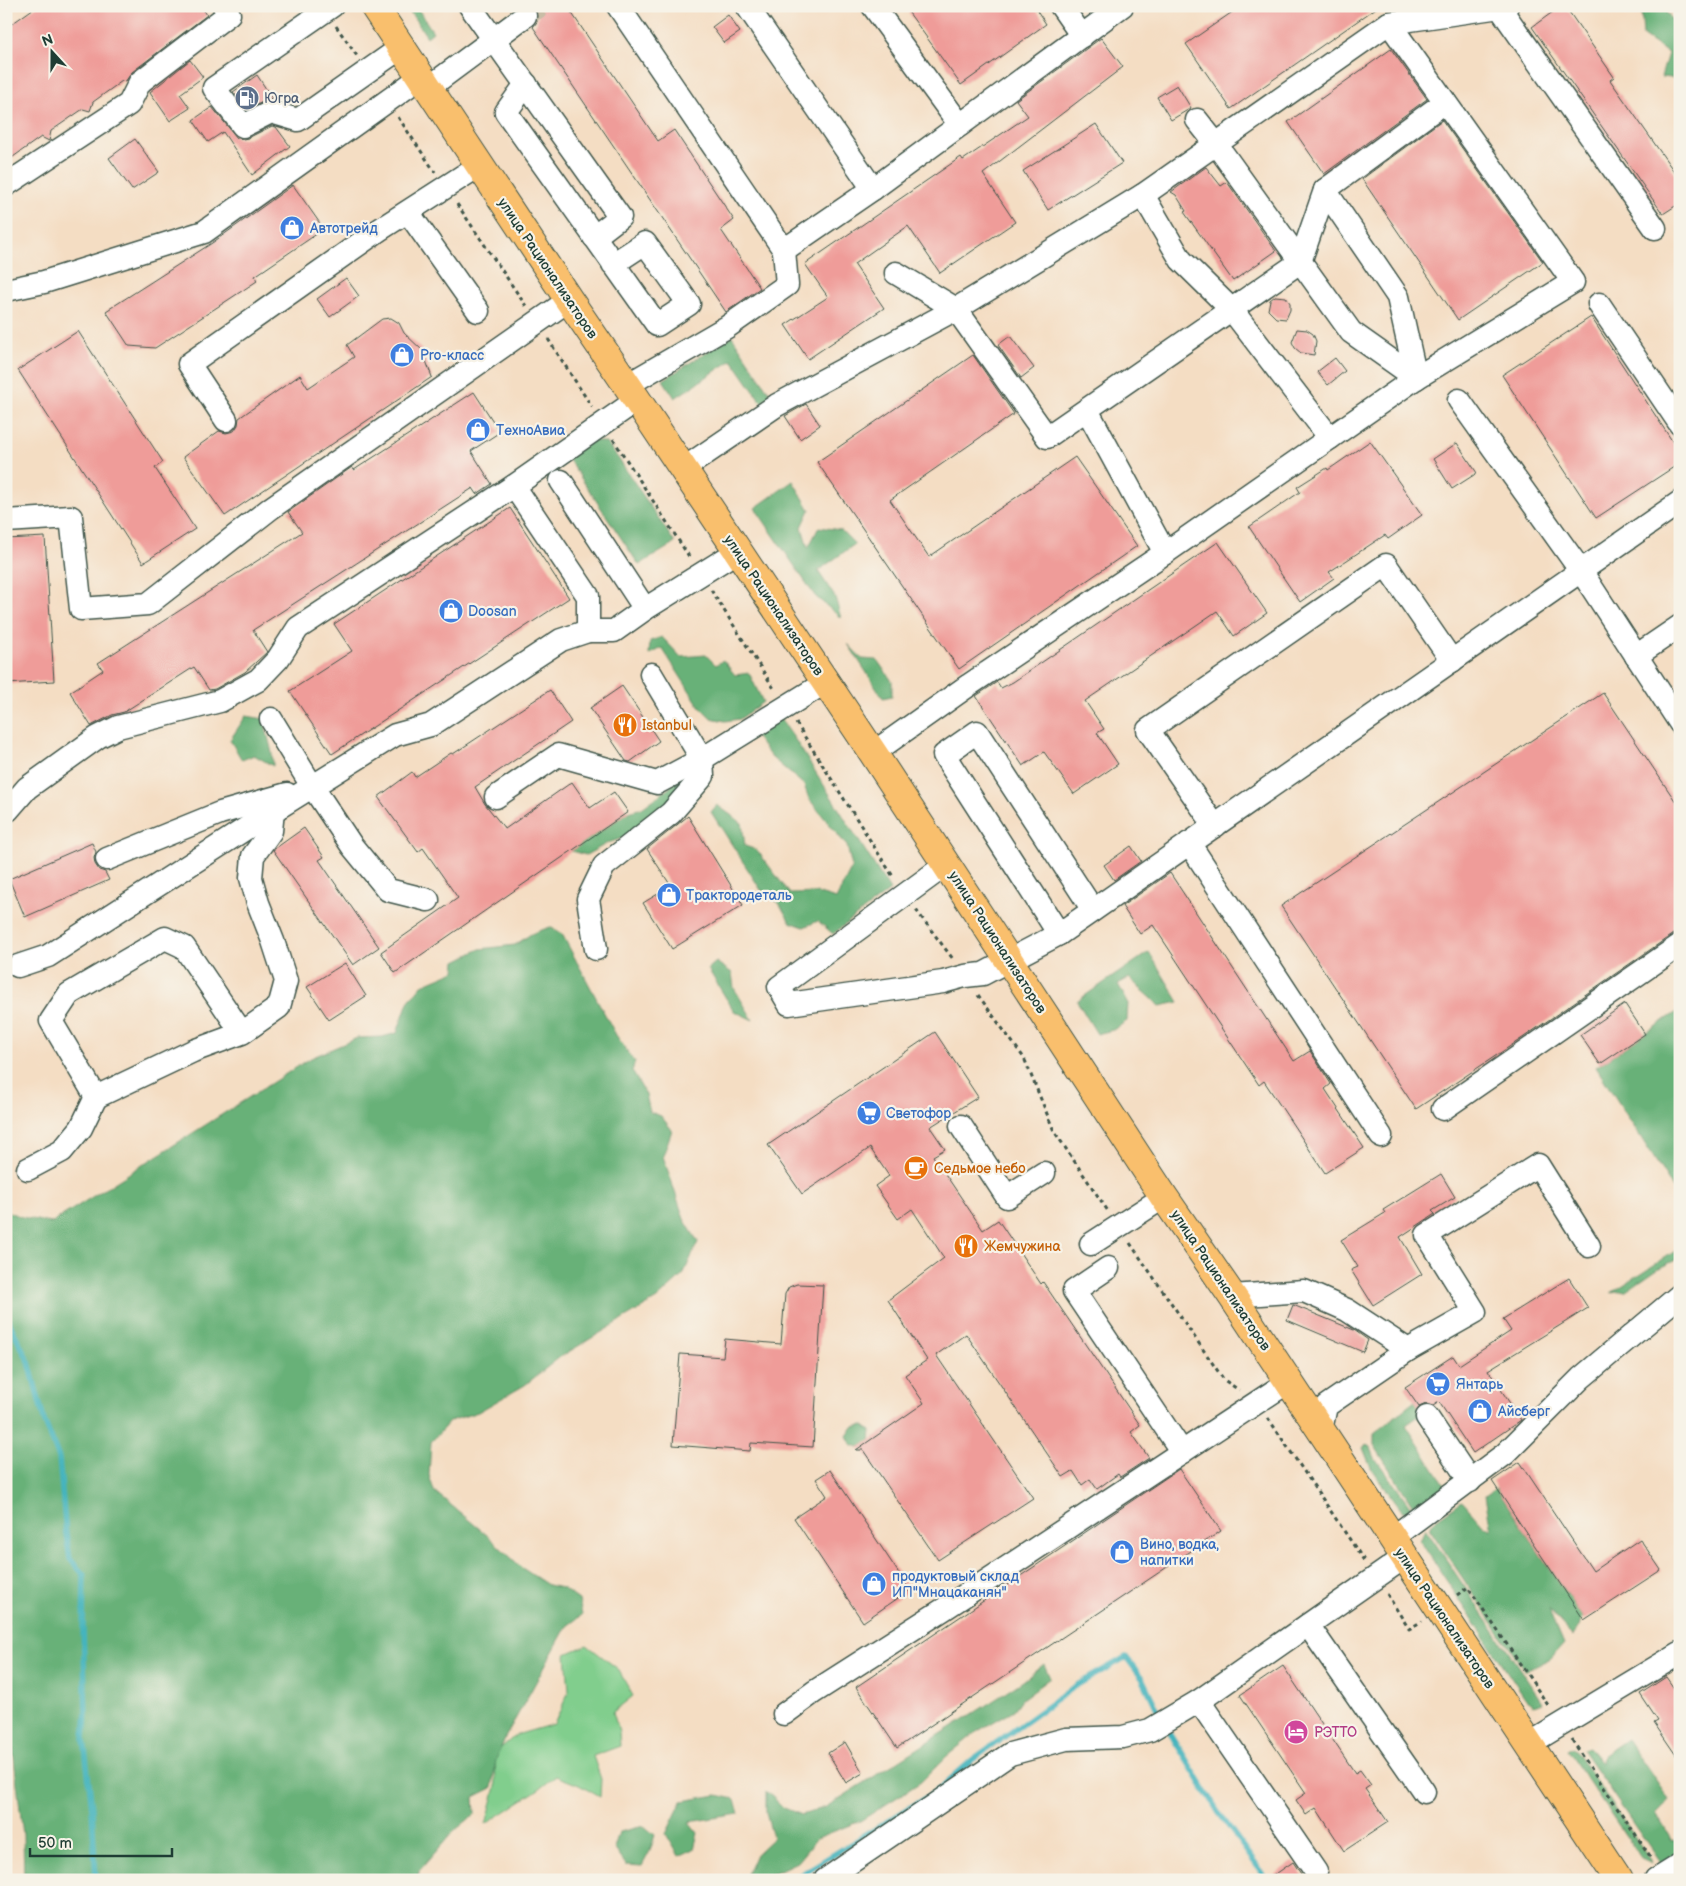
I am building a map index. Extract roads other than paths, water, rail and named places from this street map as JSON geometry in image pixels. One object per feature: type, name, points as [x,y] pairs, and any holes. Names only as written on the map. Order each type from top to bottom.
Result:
[{"type":"main road","name":"улица Рационализаторов","points":[[374,6],[568,300],[826,682],[1164,1197],[1232,1296],[1619,1880]]},
{"type":"lane","points":[[6,185],[129,104],[140,82],[229,14],[224,6]]},
{"type":"lane","points":[[470,6],[620,216],[594,237]]},
{"type":"lane","points":[[8,810],[27,788],[98,737],[118,727],[220,701],[258,680],[278,659],[298,628],[514,486],[603,424],[632,393],[788,286],[784,250],[618,6]]},
{"type":"lane","points":[[747,6],[873,189]]},
{"type":"lane","points":[[873,6],[960,125]]},
{"type":"lane","points":[[1061,6],[1082,36]]},
{"type":"lane","points":[[784,250],[873,189],[1122,6]]},
{"type":"lane","points":[[683,469],[777,405],[956,309],[1143,195],[1389,23],[1503,7],[1655,228]]},
{"type":"lane","points":[[329,8],[214,88],[243,126],[271,112],[298,120],[402,47]]},
{"type":"lane","points":[[6,290],[44,282],[204,232],[387,102],[425,82],[494,39],[525,16]]},
{"type":"lane","points":[[873,753],[1416,378],[1573,282],[1389,23]]},
{"type":"lane","points":[[526,84],[506,112],[614,264]]},
{"type":"lane","points":[[896,273],[956,309],[1047,438],[1300,262],[1325,190],[1446,102]]},
{"type":"lane","points":[[1197,120],[1351,332],[1416,378]]},
{"type":"lane","points":[[226,420],[189,364],[379,230],[480,165]]},
{"type":"lane","points":[[1325,190],[1398,297],[1416,378]]},
{"type":"lane","points":[[1143,195],[1180,260],[1232,310],[1330,438]]},
{"type":"lane","points":[[408,212],[478,311]]},
{"type":"lane","points":[[6,521],[71,516],[81,609],[148,604],[272,508],[568,300]]},
{"type":"lane","points":[[1599,304],[1680,424]]},
{"type":"lane","points":[[1459,400],[1581,571],[1680,723]]},
{"type":"lane","points":[[1087,410],[1165,553]]},
{"type":"lane","points":[[561,481],[645,609]]},
{"type":"lane","points":[[514,486],[588,596],[588,631]]},
{"type":"lane","points":[[946,864],[779,986],[789,1004],[943,982],[965,976],[983,974],[1058,934],[1680,502]]},
{"type":"lane","points":[[18,966],[48,956],[312,786],[395,735],[431,725],[561,640],[588,631],[614,631],[645,609],[738,551]]},
{"type":"lane","points":[[1215,826],[1148,730],[1156,724],[1386,565],[1452,660]]},
{"type":"lane","points":[[1636,656],[1680,626]]},
{"type":"lane","points":[[596,949],[588,899],[604,866],[671,813],[703,776],[702,759],[651,674]]},
{"type":"lane","points":[[496,797],[558,755],[657,783],[702,759],[826,682]]},
{"type":"lane","points":[[270,718],[352,846],[388,890],[428,900]]},
{"type":"lane","points":[[1058,934],[944,755],[977,732],[1093,910]]},
{"type":"lane","points":[[107,858],[220,813],[312,786]]},
{"type":"lane","points":[[28,1169],[62,1151],[82,1128],[96,1096],[193,1051],[242,1033],[279,1007],[286,981],[251,878],[253,856],[271,832],[273,811]]},
{"type":"lane","points":[[1189,843],[1381,1136]]},
{"type":"lane","points":[[96,1096],[51,1021],[70,994],[165,938],[184,947],[242,1033]]},
{"type":"lane","points":[[1443,1109],[1680,945]]},
{"type":"lane","points":[[961,1126],[1007,1197],[1044,1174]]},
{"type":"lane","points":[[1321,1430],[1326,1406],[1408,1350],[1475,1312],[1427,1235],[1538,1165],[1589,1246]]},
{"type":"lane","points":[[1091,1244],[1164,1197]]},
{"type":"lane","points":[[1108,1268],[1074,1291],[1182,1452]]},
{"type":"lane","points":[[1232,1296],[1304,1291],[1347,1310],[1408,1350]]},
{"type":"lane","points":[[825,1880],[1010,1754],[1066,1739],[1123,1737],[1150,1730],[1199,1701],[1375,1577],[1399,1548],[1470,1481],[1506,1454],[1581,1378],[1678,1297]]},
{"type":"lane","points":[[784,1714],[814,1692],[1288,1382]]},
{"type":"lane","points":[[1427,1417],[1470,1481]]},
{"type":"lane","points":[[1308,1625],[1424,1792]]},
{"type":"lane","points":[[1529,1744],[1680,1653]]},
{"type":"lane","points":[[1199,1701],[1316,1872]]},
{"type":"lane","points":[[1656,1880],[1680,1865]]},
{"type":"waterway","points":[[6,1316],[29,1362],[44,1420],[59,1458],[70,1559],[84,1575],[83,1630],[86,1713],[84,1739],[92,1809],[96,1880]]},
{"type":"waterway","points":[[792,1880],[938,1790],[972,1760],[1077,1685],[1126,1657],[1142,1678],[1161,1717]]},
{"type":"waterway","points":[[1165,1725],[1219,1813],[1267,1880]]},
{"type":"tunnel","points":[[525,16],[540,6]]},
{"type":"place","name":"Югра","points":[[247,98]]},
{"type":"place","name":"Автотрейд","points":[[292,228]]},
{"type":"place","name":"Pro-класс","points":[[402,355]]},
{"type":"place","name":"ТехноАвиа","points":[[478,430]]},
{"type":"place","name":"Doosan","points":[[451,611]]},
{"type":"place","name":"Istanbul","points":[[625,725]]},
{"type":"place","name":"Трактородеталь","points":[[669,895]]},
{"type":"place","name":"Светофор","points":[[869,1113]]},
{"type":"place","name":"Седьмое небо","points":[[916,1168]]},
{"type":"place","name":"Жемчужина","points":[[966,1246]]},
{"type":"place","name":"Янтарь","points":[[1438,1384]]},
{"type":"place","name":"Айсберг","points":[[1480,1411]]},
{"type":"place","name":"Вино, водка, напитки","points":[[1122,1552]]},
{"type":"place","name":"продуктовый склад ИП\"Мнацаканян\"","points":[[874,1584]]},
{"type":"place","name":"РЭТТО","points":[[1296,1732]]}]
